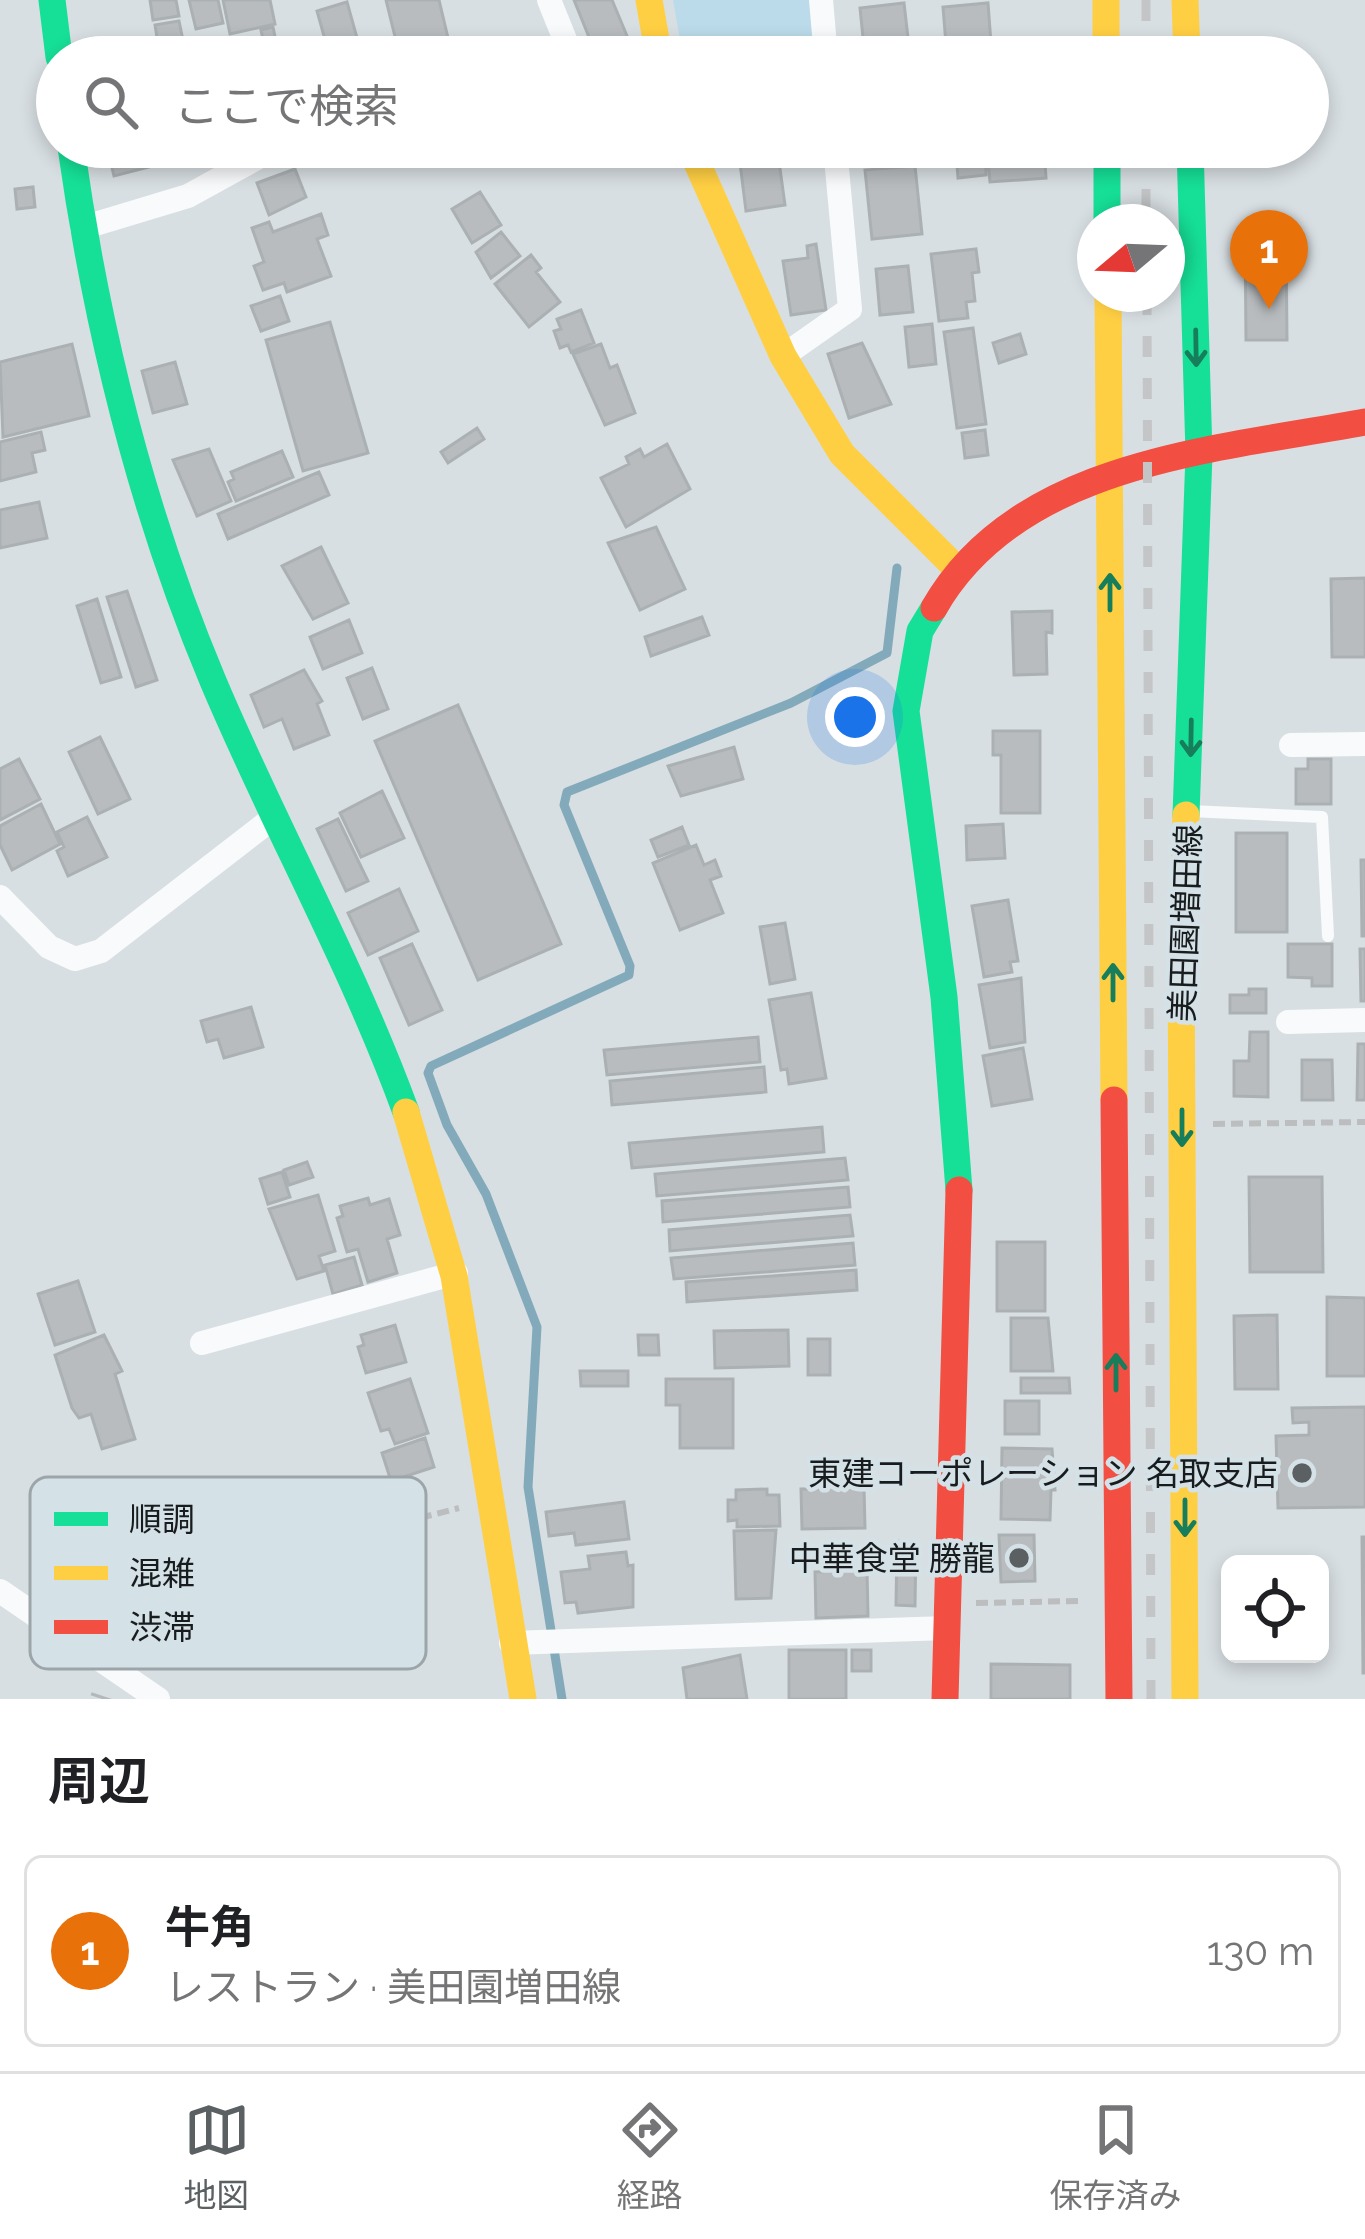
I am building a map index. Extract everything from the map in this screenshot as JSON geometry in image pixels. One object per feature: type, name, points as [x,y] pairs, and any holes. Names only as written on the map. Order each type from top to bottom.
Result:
[{"type":"street","points":[[52,0],[56,36]]},
{"type":"street","points":[[549,0],[564,36]]},
{"type":"street","points":[[650,0],[656,36]]},
{"type":"street","points":[[821,0],[824,36]]},
{"type":"street","points":[[1106,0],[1106,36]]},
{"type":"street","points":[[1185,0],[1186,36]]},
{"type":"street","points":[[73,168],[103,330],[161,540],[212,679],[396,1084],[433,1186],[456,1273],[491,1499],[524,1643],[523,1699]]},
{"type":"street","points":[[82,228],[188,196],[239,168]]},
{"type":"street","points":[[699,168],[783,356],[842,454],[954,566]]},
{"type":"street","points":[[783,356],[850,309],[837,168]]},
{"type":"street","points":[[1107,168],[1107,204]]},
{"type":"street","name":"美田園増田線","points":[[1185,1699],[1181,957],[1198,454],[1191,168]]},
{"type":"street","name":"美田園増田線","points":[[1108,312],[1120,1699]]},
{"type":"street","points":[[945,1699],[959,1173],[944,997],[906,711],[907,676],[917,639],[954,566],[994,527],[1036,503],[1198,454],[1365,422]]},
{"type":"street","points":[[1291,745],[1365,744]]},
{"type":"street","points":[[0,897],[49,947],[75,959],[101,951],[273,818]]},
{"type":"street","points":[[1288,1022],[1365,1020]]},
{"type":"street","points":[[202,1342],[456,1273]]},
{"type":"street","points":[[0,1592],[30,1610]]},
{"type":"street","points":[[524,1643],[948,1616]]},
{"type":"street","points":[[114,1669],[158,1699]]},
{"type":"street","points":[[104,1696],[118,1672]]},
{"type":"lane","points":[[1189,811],[1322,818],[1328,936]]},
{"type":"path","points":[[1210,1124],[1365,1122]]},
{"type":"path","points":[[426,1516],[491,1499]]},
{"type":"path","points":[[948,1616],[1078,1601]]},
{"type":"shaded area","points":[[673,0],[810,0],[813,36],[679,36]]},
{"type":"building","points":[[150,0],[176,0],[179,16],[153,20]]},
{"type":"building","points":[[189,0],[218,0],[223,23],[196,29]]},
{"type":"building","points":[[223,0],[270,0],[275,24],[230,34]]},
{"type":"building","points":[[386,0],[439,0],[448,36],[395,36]]},
{"type":"building","points":[[574,0],[612,0],[627,36],[589,36]]},
{"type":"building","points":[[347,2],[356,36],[324,36],[317,11]]},
{"type":"building","points":[[904,3],[908,36],[863,36],[860,8]]},
{"type":"building","points":[[988,3],[990,36],[945,36],[943,7]]},
{"type":"building","points":[[179,21],[182,36],[157,36],[155,25]]},
{"type":"building","points":[[273,27],[275,36],[262,36],[261,30]]},
{"type":"building","points":[[112,168],[145,168],[114,176]]},
{"type":"building","points":[[741,168],[780,168],[785,205],[746,211]]},
{"type":"building","points":[[915,168],[922,234],[872,239],[865,170]]},
{"type":"building","points":[[957,168],[986,168],[986,175],[958,178]]},
{"type":"building","points":[[989,168],[1045,168],[1046,178],[990,182]]},
{"type":"building","points":[[295,169],[306,197],[269,215],[257,183]]},
{"type":"building","points":[[33,187],[35,207],[17,209],[15,189]]},
{"type":"building","points":[[480,192],[501,225],[472,243],[452,209]]},
{"type":"building","points":[[321,214],[328,235],[317,239],[331,276],[287,292],[284,283],[263,290],[254,266],[264,262],[252,228],[269,222],[273,232]]},
{"type":"building","points":[[501,232],[520,256],[491,278],[476,252]]},
{"type":"building","points":[[1245,232],[1286,237],[1287,340],[1246,340]]},
{"type":"building","points":[[816,244],[826,310],[791,315],[783,261],[808,258],[807,246]]},
{"type":"building","points":[[976,249],[979,272],[972,273],[975,301],[966,302],[968,318],[939,321],[931,254]]},
{"type":"building","points":[[531,255],[541,268],[536,272],[560,302],[529,327],[495,284]]},
{"type":"building","points":[[908,266],[913,312],[880,315],[876,269]]},
{"type":"building","points":[[280,296],[289,321],[261,331],[251,306]]},
{"type":"building","points":[[581,310],[594,343],[571,352],[568,345],[560,348],[554,331],[561,329],[557,319]]},
{"type":"building","points":[[330,322],[368,453],[303,471],[266,340]]},
{"type":"building","points":[[932,324],[936,364],[909,367],[905,327]]},
{"type":"building","points":[[973,328],[986,424],[957,428],[944,332]]},
{"type":"building","points":[[1020,334],[1026,354],[999,363],[993,343]]},
{"type":"building","points":[[862,343],[891,404],[849,418],[828,354]]},
{"type":"building","points":[[72,344],[89,416],[3,437],[0,362]]},
{"type":"building","points":[[601,344],[610,368],[617,365],[635,413],[605,425],[573,354]]},
{"type":"building","points":[[175,362],[187,404],[153,413],[142,371]]},
{"type":"building","points":[[477,428],[484,439],[448,463],[441,452]]},
{"type":"building","points":[[985,430],[988,455],[965,458],[962,433]]},
{"type":"building","points":[[41,432],[45,450],[32,453],[36,472],[0,481],[0,442]]},
{"type":"building","points":[[667,444],[690,489],[626,527],[601,478],[629,464],[626,457],[640,449],[644,457]]},
{"type":"building","points":[[209,449],[231,501],[197,516],[173,460]]},
{"type":"building","points":[[282,451],[293,477],[236,501],[228,482],[234,479],[231,472]]},
{"type":"building","points":[[319,472],[329,495],[228,539],[218,514]]},
{"type":"building","points":[[39,502],[47,538],[0,548],[0,510]]},
{"type":"building","points":[[656,527],[685,589],[640,610],[608,543]]},
{"type":"building","points":[[321,547],[348,603],[313,619],[282,566]]},
{"type":"building","points":[[1365,578],[1365,657],[1332,657],[1331,579]]},
{"type":"building","points":[[127,591],[157,680],[136,687],[107,597]]},
{"type":"building","points":[[97,599],[121,677],[101,683],[77,606]]},
{"type":"building","points":[[1052,611],[1052,633],[1046,632],[1047,674],[1014,675],[1012,612]]},
{"type":"building","points":[[702,617],[709,635],[651,656],[645,637]]},
{"type":"building","points":[[349,620],[362,653],[323,669],[310,637]]},
{"type":"building","points":[[372,668],[388,709],[363,719],[347,678]]},
{"type":"building","points":[[304,670],[322,701],[317,704],[329,735],[294,749],[282,719],[264,727],[251,695]]},
{"type":"building","points":[[458,705],[561,944],[478,980],[375,741]]},
{"type":"building","points":[[993,731],[1040,731],[1040,813],[1001,813],[1001,755],[993,755]]},
{"type":"building","points":[[100,737],[130,799],[98,814],[69,752]]},
{"type":"building","points":[[734,747],[743,779],[681,796],[668,766]]},
{"type":"building","points":[[19,759],[40,799],[0,820],[0,769]]},
{"type":"building","points":[[1308,759],[1331,759],[1331,804],[1296,804],[1296,769],[1308,769]]},
{"type":"building","points":[[382,791],[404,838],[361,857],[340,813]]},
{"type":"building","points":[[41,804],[60,844],[12,870],[0,845],[0,826]]},
{"type":"building","points":[[87,817],[107,857],[68,876],[57,851],[64,847],[57,832]]},
{"type":"building","points":[[338,819],[368,881],[346,891],[317,829]]},
{"type":"building","points":[[1003,824],[1005,858],[967,860],[966,826]]},
{"type":"building","points":[[682,827],[689,845],[658,857],[651,840]]},
{"type":"building","points":[[1236,833],[1287,833],[1287,932],[1236,932]]},
{"type":"building","points":[[696,845],[704,865],[715,860],[721,876],[710,880],[723,913],[680,930],[653,863]]},
{"type":"building","points":[[1361,860],[1365,860],[1365,936],[1362,936]]},
{"type":"building","points":[[399,889],[418,931],[368,955],[348,913]]},
{"type":"building","points":[[1008,900],[1018,961],[1010,962],[1012,972],[984,977],[972,906]]},
{"type":"building","points":[[785,923],[795,979],[770,984],[760,927]]},
{"type":"building","points":[[412,944],[442,1010],[409,1025],[380,958]]},
{"type":"building","points":[[1288,944],[1332,944],[1332,986],[1312,986],[1312,978],[1288,977]]},
{"type":"building","points":[[1360,949],[1365,949],[1365,1001],[1361,1001]]},
{"type":"building","points":[[1021,978],[1025,1042],[990,1048],[979,985]]},
{"type":"building","points":[[1249,989],[1266,989],[1266,1013],[1230,1013],[1230,995],[1249,995]]},
{"type":"building","points":[[811,993],[826,1078],[789,1084],[787,1069],[781,1070],[769,1000]]},
{"type":"building","points":[[251,1007],[263,1047],[224,1058],[218,1039],[207,1042],[201,1021]]},
{"type":"building","points":[[1250,1032],[1268,1032],[1268,1097],[1234,1096],[1234,1061],[1249,1061]]},
{"type":"building","points":[[758,1037],[760,1062],[607,1075],[604,1050]]},
{"type":"building","points":[[1358,1044],[1365,1044],[1365,1100],[1357,1100]]},
{"type":"building","points":[[1023,1048],[1032,1099],[992,1106],[983,1056]]},
{"type":"building","points":[[1302,1060],[1332,1060],[1333,1100],[1302,1100]]},
{"type":"building","points":[[764,1067],[766,1092],[612,1105],[610,1081]]},
{"type":"building","points":[[822,1127],[824,1152],[632,1168],[629,1143]]},
{"type":"building","points":[[845,1158],[848,1180],[657,1196],[655,1174]]},
{"type":"building","points":[[307,1162],[313,1177],[289,1185],[284,1170]]},
{"type":"building","points":[[282,1172],[290,1197],[268,1204],[260,1179]]},
{"type":"building","points":[[1249,1177],[1322,1177],[1323,1272],[1250,1272]]},
{"type":"building","points":[[848,1187],[850,1207],[663,1222],[662,1201]]},
{"type":"building","points":[[318,1195],[335,1251],[319,1256],[324,1271],[297,1279],[269,1209]]},
{"type":"building","points":[[368,1198],[370,1205],[389,1199],[400,1235],[387,1239],[397,1273],[368,1282],[358,1249],[347,1252],[337,1218],[343,1216],[340,1206]]},
{"type":"building","points":[[850,1215],[853,1236],[670,1251],[669,1230]]},
{"type":"building","points":[[997,1242],[1045,1242],[1045,1311],[997,1311]]},
{"type":"building","points":[[853,1243],[855,1265],[674,1279],[671,1258]]},
{"type":"building","points":[[354,1257],[362,1285],[333,1294],[325,1265]]},
{"type":"building","points":[[856,1270],[857,1290],[687,1302],[686,1282]]},
{"type":"building","points":[[78,1281],[95,1332],[55,1345],[38,1294]]},
{"type":"building","points":[[1327,1297],[1365,1298],[1365,1376],[1327,1376]]},
{"type":"building","points":[[1277,1315],[1278,1389],[1235,1389],[1234,1316]]},
{"type":"building","points":[[1011,1318],[1048,1318],[1053,1371],[1011,1371]]},
{"type":"building","points":[[395,1325],[406,1362],[366,1373],[358,1347],[364,1345],[361,1335]]},
{"type":"building","points":[[788,1330],[789,1366],[715,1368],[714,1331]]},
{"type":"building","points":[[104,1335],[122,1371],[115,1374],[135,1439],[102,1449],[91,1414],[79,1418],[72,1408],[55,1355]]},
{"type":"building","points":[[638,1335],[658,1335],[659,1355],[639,1355]]},
{"type":"building","points":[[808,1339],[830,1339],[830,1375],[808,1375]]},
{"type":"building","points":[[580,1371],[628,1371],[628,1386],[581,1386]]},
{"type":"building","points":[[1021,1378],[1069,1378],[1070,1393],[1021,1393]]},
{"type":"building","points":[[410,1379],[428,1433],[395,1444],[389,1429],[381,1431],[368,1393]]},
{"type":"building","points":[[666,1379],[733,1379],[733,1448],[680,1448],[680,1405],[666,1405]]},
{"type":"building","points":[[1005,1401],[1039,1401],[1039,1434],[1005,1434]]},
{"type":"building","points":[[1365,1407],[1365,1507],[1278,1508],[1276,1436],[1309,1435],[1309,1422],[1293,1423],[1292,1408]]},
{"type":"building","points":[[425,1438],[434,1467],[390,1477],[382,1453]]},
{"type":"building","points":[[1002,1448],[1052,1449],[1055,1490],[1051,1490],[1050,1520],[1001,1519]]},
{"type":"building","points":[[864,1488],[865,1528],[802,1529],[801,1489]]},
{"type":"building","points":[[767,1489],[767,1495],[779,1495],[780,1526],[737,1527],[737,1520],[728,1521],[728,1500],[736,1500],[736,1490]]},
{"type":"building","points":[[624,1502],[629,1539],[576,1545],[574,1533],[549,1536],[546,1512]]},
{"type":"building","points":[[776,1530],[771,1598],[736,1599],[734,1531]]},
{"type":"building","points":[[999,1535],[1034,1535],[1035,1581],[1001,1582]]},
{"type":"building","points":[[1365,1537],[1365,1673],[1363,1673]]},
{"type":"building","points":[[897,1541],[916,1542],[915,1606],[896,1605]]},
{"type":"building","points":[[626,1552],[628,1566],[633,1565],[633,1607],[578,1613],[576,1602],[565,1603],[561,1572],[590,1569],[588,1556]]},
{"type":"building","points":[[867,1570],[868,1616],[816,1618],[815,1572]]},
{"type":"building","points":[[789,1650],[846,1650],[846,1699],[789,1699]]},
{"type":"building","points":[[852,1650],[871,1650],[871,1671],[852,1671]]},
{"type":"building","points":[[740,1655],[747,1699],[687,1699],[683,1668]]},
{"type":"building","points":[[991,1664],[1070,1665],[1070,1699],[991,1699]]},
{"type":"waterway","points":[[562,1699],[528,1487],[537,1327],[486,1194],[447,1125],[428,1073],[431,1066],[629,975],[630,966],[564,805],[567,792],[791,703],[887,653],[897,568]]},
{"type":"railway","points":[[1146,0],[1146,36]]},
{"type":"railway","points":[[1146,168],[1146,204]]},
{"type":"railway","points":[[1147,312],[1151,1699]]},
{"type":"traffic: fast","points":[[52,0],[56,36]]},
{"type":"traffic: fast","points":[[74,168],[108,352],[143,485],[187,617],[261,789],[362,1003],[406,1112]]},
{"type":"traffic: fast","points":[[1107,168],[1107,204]]},
{"type":"traffic: fast","points":[[1186,815],[1199,454],[1191,168]]},
{"type":"traffic: fast","points":[[934,608],[920,631],[906,711],[944,997],[959,1190]]},
{"type":"traffic: slow","points":[[649,0],[655,36]]},
{"type":"traffic: slow","points":[[1106,0],[1106,36]]},
{"type":"traffic: slow","points":[[1185,0],[1186,36]]},
{"type":"traffic: slow","points":[[699,168],[783,356],[842,454],[954,566]]},
{"type":"traffic: slow","points":[[1108,312],[1114,1100]]},
{"type":"traffic: slow","points":[[1185,1699],[1181,957],[1186,815]]},
{"type":"traffic: slow","points":[[406,1112],[454,1276],[523,1699]]},
{"type":"traffic: jam","points":[[934,608],[970,559],[1015,521],[1067,492],[1185,455],[1365,422]]},
{"type":"traffic: jam","points":[[1114,1100],[1119,1699]]},
{"type":"traffic: jam","points":[[945,1699],[959,1190]]},
{"type":"place","name":"牛角","points":[[1269,309]]},
{"type":"place","name":"東建コーポレーション 名取支店","points":[[1302,1473]]},
{"type":"place","name":"中華食堂 勝龍","points":[[1019,1558]]}]
